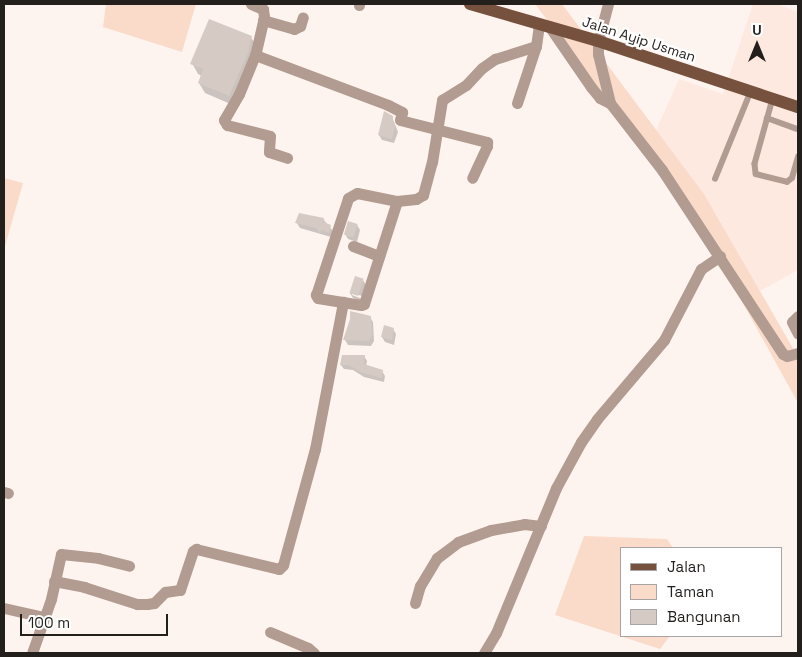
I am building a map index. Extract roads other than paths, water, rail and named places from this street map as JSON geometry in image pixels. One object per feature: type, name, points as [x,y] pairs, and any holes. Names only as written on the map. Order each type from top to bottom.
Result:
[{"type":"main road","name":"Jalan Ayip Usman","points":[[470,4],[544,27],[598,41],[798,107]]},
{"type":"street","points":[[250,4],[263,9],[263,20],[255,56],[239,94],[224,120],[227,124],[270,136],[269,152],[287,158]]},
{"type":"street","points":[[608,4],[598,41],[598,54],[610,103],[662,170],[783,354],[787,356],[798,352]]},
{"type":"street","points":[[263,20],[298,29],[303,17]]},
{"type":"street","points":[[517,103],[544,27],[600,98],[610,103]]},
{"type":"street","points":[[397,201],[364,304],[318,298],[316,295],[348,198],[357,193],[397,201],[416,199],[423,195],[432,162],[442,100],[466,85],[482,68],[495,59],[536,46]]},
{"type":"street","points":[[255,56],[358,93],[402,112],[400,120],[487,142],[487,146],[472,178]]},
{"type":"street","points":[[352,246],[379,256]]},
{"type":"street","points":[[484,653],[496,633],[556,488],[588,430],[664,340],[701,269],[720,256]]},
{"type":"street","points":[[54,581],[84,587],[137,604],[147,604],[154,603],[165,592],[180,590],[196,549],[279,569],[283,566],[315,449],[343,302]]},
{"type":"street","points":[[798,316],[792,322],[798,334]]},
{"type":"street","points":[[415,603],[420,586],[438,558],[458,542],[499,529],[524,524],[541,526]]},
{"type":"street","points":[[32,653],[61,554],[66,553],[130,566]]},
{"type":"street","points":[[4,608],[44,617]]},
{"type":"street","points":[[270,632],[308,648],[314,653]]},
{"type":"lane","points":[[715,179],[751,91]]},
{"type":"lane","points":[[773,98],[755,164],[756,174],[787,182],[792,178],[798,157]]},
{"type":"lane","points":[[767,118],[798,128]]}]
